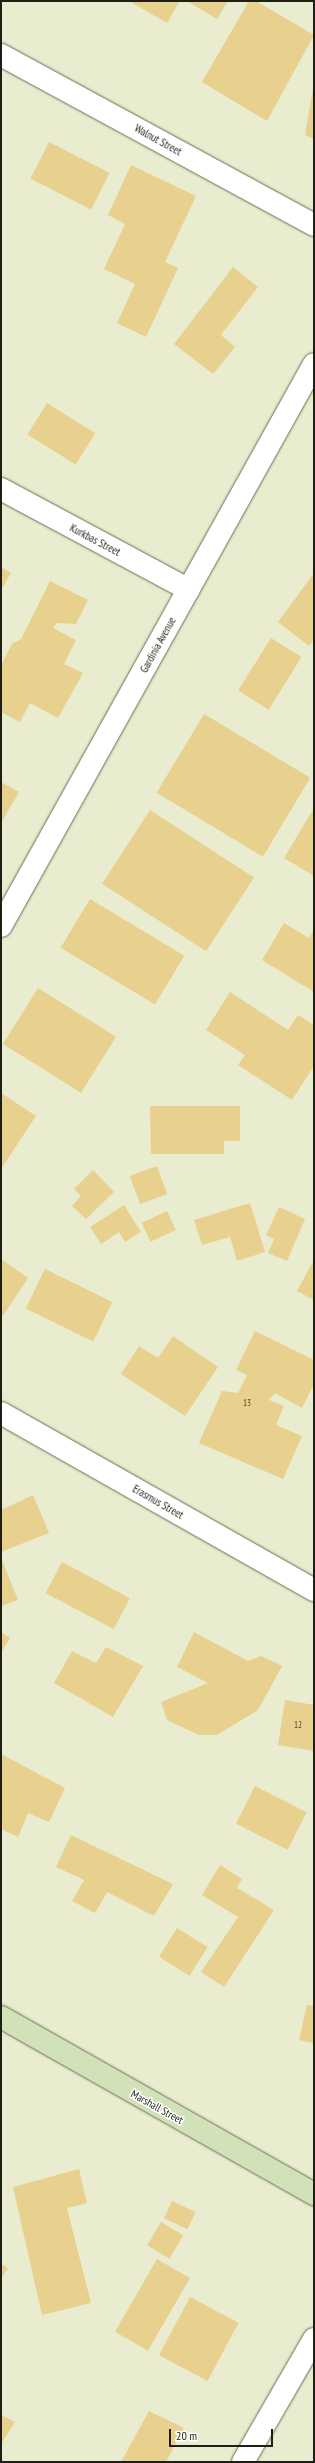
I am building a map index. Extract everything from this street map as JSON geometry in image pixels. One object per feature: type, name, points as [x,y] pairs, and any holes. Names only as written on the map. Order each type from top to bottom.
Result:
[{"type":"street","name":"Walnut Street","points":[[1,55],[314,225]]},
{"type":"street","name":"Gardinia Avenue","points":[[1,926],[314,364]]},
{"type":"street","name":"Kurkbas Street","points":[[1,490],[189,590]]},
{"type":"street","name":"Erasmus Street","points":[[1,1413],[314,1590]]},
{"type":"street","name":"Marshall Street","points":[[1,2017],[314,2194]]},
{"type":"street","points":[[243,2462],[314,2339]]},
{"type":"building","points":[[129,1],[180,1],[167,23]]},
{"type":"building","points":[[187,1],[228,1],[217,19]]},
{"type":"building","points":[[249,1],[256,1],[314,35],[267,121],[202,82]]},
{"type":"building","points":[[314,88],[314,139],[305,135]]},
{"type":"building","points":[[49,142],[110,173],[91,209],[30,179]]},
{"type":"building","points":[[131,165],[196,196],[165,262],[178,268],[146,337],[117,323],[135,284],[104,269],[125,224],[108,215]]},
{"type":"building","points":[[233,267],[258,287],[221,335],[235,347],[213,374],[174,344]]},
{"type":"building","points":[[47,403],[95,433],[76,465],[27,434]]},
{"type":"building","points":[[1,567],[11,573],[1,590]]},
{"type":"building","points":[[314,573],[314,639],[309,646],[278,622]]},
{"type":"building","points":[[50,581],[88,600],[76,624],[57,623],[53,628],[76,640],[64,664],[83,673],[58,718],[30,703],[20,722],[1,712],[1,665],[12,644],[21,639]]},
{"type":"building","points":[[271,638],[302,657],[269,710],[238,691]]},
{"type":"building","points":[[204,714],[310,778],[263,857],[157,793]]},
{"type":"building","points":[[1,782],[19,792],[1,823]]},
{"type":"building","points":[[314,808],[314,876],[284,858]]},
{"type":"building","points":[[150,810],[254,878],[206,951],[102,884]]},
{"type":"building","points":[[90,899],[184,956],[155,1005],[61,948]]},
{"type":"building","points":[[284,923],[309,938],[314,930],[314,992],[262,960]]},
{"type":"building","points":[[38,988],[116,1037],[81,1093],[3,1044]]},
{"type":"building","points":[[230,992],[288,1030],[298,1015],[314,1025],[314,1066],[292,1100],[238,1065],[245,1055],[206,1030]]},
{"type":"building","points":[[1,1093],[36,1116],[1,1169]]},
{"type":"building","points":[[150,1106],[240,1106],[240,1141],[224,1141],[224,1154],[151,1154]]},
{"type":"building","points":[[157,1166],[167,1194],[140,1204],[130,1176]]},
{"type":"building","points":[[93,1170],[114,1192],[86,1219],[72,1206],[81,1196],[74,1189]]},
{"type":"building","points":[[250,1203],[265,1252],[237,1261],[230,1237],[202,1245],[194,1220]]},
{"type":"building","points":[[124,1205],[141,1232],[125,1242],[119,1232],[101,1244],[90,1227]]},
{"type":"building","points":[[279,1207],[305,1219],[287,1261],[268,1253],[274,1239],[266,1235]]},
{"type":"building","points":[[167,1211],[176,1230],[150,1242],[142,1223]]},
{"type":"building","points":[[1,1259],[28,1278],[3,1316],[1,1314]]},
{"type":"building","points":[[314,1260],[314,1300],[297,1291]]},
{"type":"building","points":[[45,1269],[112,1302],[93,1341],[26,1309]]},
{"type":"building","points":[[255,1331],[314,1360],[314,1384],[302,1408],[275,1393],[269,1400],[284,1406],[276,1425],[302,1436],[283,1479],[199,1443],[222,1391],[238,1393],[247,1375],[236,1370]]},
{"type":"building","points":[[173,1336],[218,1367],[185,1416],[121,1374],[139,1346],[158,1358]]},
{"type":"building","points":[[33,1495],[49,1533],[1,1552],[1,1510]]},
{"type":"building","points":[[1,1558],[18,1600],[1,1606]]},
{"type":"building","points":[[62,1562],[130,1598],[114,1629],[46,1593]]},
{"type":"building","points":[[1,1632],[10,1638],[1,1653]]},
{"type":"building","points":[[194,1632],[248,1661],[261,1656],[282,1666],[258,1710],[217,1735],[199,1735],[167,1720],[161,1702],[208,1683],[177,1667]]},
{"type":"building","points":[[106,1647],[143,1666],[113,1717],[54,1683],[72,1651],[96,1663]]},
{"type":"building","points":[[285,1700],[314,1705],[314,1751],[278,1745]]},
{"type":"building","points":[[1,1754],[65,1788],[49,1822],[28,1813],[18,1837],[1,1829]]},
{"type":"building","points":[[255,1786],[307,1812],[288,1850],[236,1823]]},
{"type":"building","points":[[71,1835],[173,1884],[154,1916],[107,1892],[95,1913],[72,1901],[84,1880],[56,1867]]},
{"type":"building","points":[[220,1865],[242,1879],[237,1888],[274,1910],[224,1987],[201,1972],[238,1917],[202,1895]]},
{"type":"building","points":[[177,1928],[208,1947],[190,1976],[159,1957]]},
{"type":"building","points":[[307,2005],[314,2006],[314,2043],[299,2040]]},
{"type":"building","points":[[79,2169],[87,2203],[67,2208],[91,2303],[42,2315],[13,2187]]},
{"type":"building","points":[[172,2201],[196,2212],[188,2229],[164,2218]]},
{"type":"building","points":[[161,2222],[183,2235],[169,2259],[147,2245]]},
{"type":"building","points":[[157,2259],[190,2278],[148,2351],[115,2332]]},
{"type":"building","points":[[1,2264],[8,2268],[1,2279]]},
{"type":"building","points":[[190,2297],[239,2323],[208,2381],[159,2355]]},
{"type":"building","points":[[149,2411],[184,2428],[166,2462],[121,2462]]},
{"type":"building","points":[[1,2415],[15,2422],[1,2444]]}]
